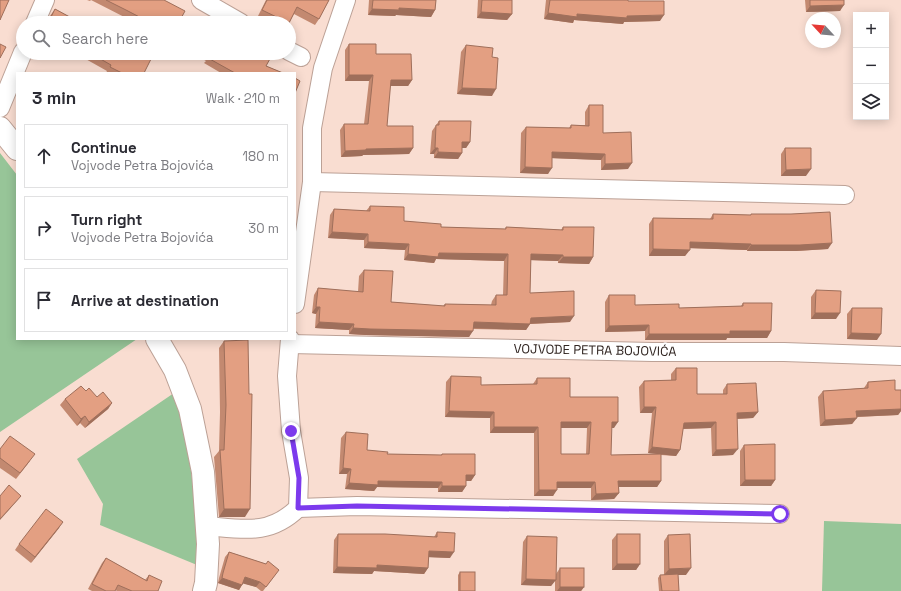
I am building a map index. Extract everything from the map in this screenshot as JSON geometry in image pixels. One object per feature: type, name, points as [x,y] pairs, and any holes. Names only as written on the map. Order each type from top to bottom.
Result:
[{"type":"street","points":[[38,16],[45,0]]},
{"type":"street","points":[[201,0],[229,16]]},
{"type":"street","points":[[296,297],[312,182],[312,128],[323,68],[346,0]]},
{"type":"street","points":[[0,108],[20,60]]},
{"type":"street","points":[[0,128],[16,148]]},
{"type":"street","points":[[312,182],[845,195]]},
{"type":"street","points":[[157,340],[175,370],[190,409],[203,472],[208,544],[206,583],[204,591]]},
{"type":"street","name":"VOJVODE PETRA BOJOVIĆA","points":[[298,508],[299,478],[291,431],[287,376],[290,341],[652,352],[784,352],[901,356]]},
{"type":"street","points":[[206,526],[253,530],[266,528],[278,523],[290,516],[298,508],[357,506],[780,514]]},
{"type":"green space","points":[[0,153],[16,174],[16,340],[136,340],[0,432]]},
{"type":"green space","points":[[174,393],[184,428],[192,477],[197,565],[100,525],[103,504],[77,459]]},
{"type":"green space","points":[[824,521],[901,524],[901,591],[822,591]]},
{"type":"building","points":[[0,0],[9,0],[0,20]]},
{"type":"building","points":[[106,0],[164,0],[185,11],[182,16],[137,16]]},
{"type":"building","points":[[267,0],[329,0],[319,19],[297,7],[292,16],[274,16],[262,10]]},
{"type":"building","points":[[373,0],[436,0],[435,10],[399,8],[399,10],[372,9]]},
{"type":"building","points":[[482,0],[512,0],[512,14],[481,12]]},
{"type":"building","points":[[550,0],[664,1],[664,15],[627,16],[627,18],[577,14],[577,17],[548,13]]},
{"type":"building","points":[[810,0],[844,0],[844,5],[810,6]]},
{"type":"building","points":[[55,9],[68,16],[52,16]]},
{"type":"building","points":[[0,44],[6,47],[0,58]]},
{"type":"building","points":[[349,44],[376,44],[376,54],[411,54],[412,80],[391,80],[387,126],[413,126],[413,148],[345,151],[344,124],[368,124],[373,75],[349,75]]},
{"type":"building","points":[[466,45],[493,48],[492,57],[498,58],[496,89],[462,88]]},
{"type":"building","points":[[102,60],[150,60],[144,72],[120,72],[110,67],[111,65]]},
{"type":"building","points":[[212,60],[269,60],[266,66],[281,72],[233,72]]},
{"type":"building","points":[[296,79],[300,81],[296,91]]},
{"type":"building","points":[[589,105],[603,105],[603,133],[631,132],[632,163],[605,164],[605,154],[552,152],[552,168],[525,167],[526,127],[571,128],[571,125],[589,126]]},
{"type":"building","points":[[439,121],[471,121],[470,142],[462,142],[462,153],[438,152],[438,148],[435,148],[436,125],[439,125]]},
{"type":"building","points":[[785,148],[811,148],[811,169],[786,170]]},
{"type":"building","points":[[370,206],[404,207],[404,221],[441,224],[441,227],[506,229],[506,227],[563,230],[563,227],[594,227],[593,257],[563,257],[563,255],[531,254],[530,293],[574,291],[574,316],[531,318],[530,324],[474,322],[473,331],[370,329],[353,328],[354,324],[319,322],[320,307],[316,307],[318,288],[363,292],[364,270],[393,271],[391,302],[445,306],[445,304],[496,305],[496,295],[507,295],[508,254],[439,253],[438,257],[408,254],[409,244],[368,242],[368,234],[332,232],[334,209],[370,211]]},
{"type":"building","points":[[830,212],[832,243],[800,245],[751,245],[690,242],[690,250],[653,249],[653,218],[713,219],[713,214],[751,215]]},
{"type":"building","points":[[816,290],[841,291],[840,313],[815,313]]},
{"type":"building","points":[[609,295],[635,295],[635,305],[679,304],[679,308],[743,306],[743,303],[772,303],[771,331],[730,331],[730,334],[649,334],[649,325],[609,326]]},
{"type":"building","points":[[852,308],[882,308],[881,334],[851,333]]},
{"type":"building","points":[[248,340],[249,394],[252,394],[250,509],[224,509],[220,450],[224,450],[226,405],[224,341]]},
{"type":"building","points":[[676,368],[697,368],[697,394],[727,394],[727,384],[756,383],[758,412],[737,413],[738,449],[716,450],[716,422],[684,423],[680,450],[652,447],[656,407],[644,407],[644,381],[676,380]]},
{"type":"building","points":[[451,376],[481,377],[481,385],[537,384],[537,378],[570,378],[570,397],[618,397],[618,422],[612,422],[611,455],[661,454],[661,481],[618,481],[619,493],[596,494],[595,482],[557,482],[557,490],[539,490],[538,427],[494,427],[494,412],[449,411]],"holes":[[[561,422],[591,422],[589,454],[561,454]]]},
{"type":"building","points":[[895,380],[895,390],[901,390],[901,409],[856,411],[857,418],[825,420],[823,391],[868,388],[868,382]]},
{"type":"building","points":[[81,386],[86,391],[89,388],[97,397],[103,392],[112,403],[89,422],[85,416],[81,419],[65,399]]},
{"type":"building","points":[[346,432],[368,434],[367,450],[388,452],[387,454],[475,454],[475,475],[466,475],[466,486],[442,486],[442,482],[378,481],[378,485],[349,483],[351,469],[343,468]]},
{"type":"building","points":[[10,436],[35,454],[20,473],[0,458],[0,449]]},
{"type":"building","points":[[775,444],[775,480],[745,480],[744,445]]},
{"type":"building","points":[[9,485],[21,496],[0,519],[0,496]]},
{"type":"building","points":[[46,509],[63,522],[35,557],[19,544]]},
{"type":"building","points":[[437,532],[455,533],[454,552],[429,551],[428,568],[377,565],[377,568],[337,567],[338,534],[385,534],[437,537]]},
{"type":"building","points":[[617,534],[640,534],[640,564],[617,564]]},
{"type":"building","points":[[690,534],[691,568],[669,569],[668,535]]},
{"type":"building","points":[[527,536],[557,537],[556,580],[526,579]]},
{"type":"building","points":[[229,552],[266,564],[268,561],[279,570],[266,587],[260,582],[245,577],[242,585],[222,578]]},
{"type":"building","points":[[106,558],[147,581],[149,575],[162,581],[158,591],[132,591],[118,585],[115,591],[106,591],[92,584]]},
{"type":"building","points":[[560,568],[584,568],[584,587],[560,587]]},
{"type":"building","points":[[460,572],[475,572],[475,591],[460,591]]},
{"type":"building","points":[[678,574],[679,591],[662,591],[660,575]]},
{"type":"route","points":[[291,431],[299,478],[298,508],[357,506],[780,514]]}]
